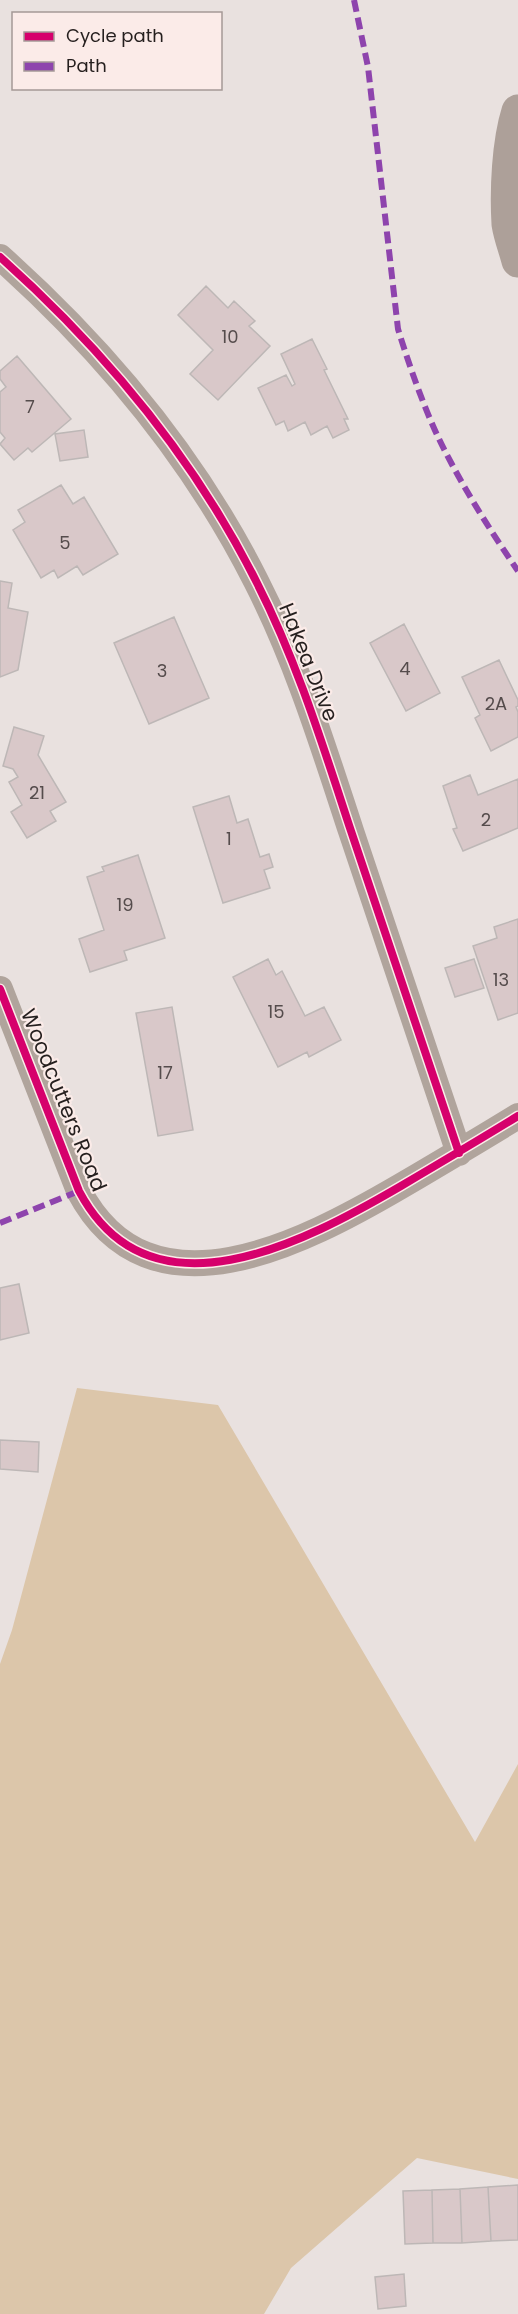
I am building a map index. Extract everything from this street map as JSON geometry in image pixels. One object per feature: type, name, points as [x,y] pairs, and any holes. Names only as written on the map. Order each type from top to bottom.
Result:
[{"type":"highway","points":[[518,111],[513,127],[508,188],[508,226],[518,261]]},
{"type":"street","name":"Hakea Drive","points":[[0,257],[48,300],[144,408],[211,503],[257,582],[300,678],[459,1153]]},
{"type":"street","name":"Woodcutters Road","points":[[0,989],[79,1191],[90,1211],[136,1252],[155,1258],[177,1263],[232,1261],[298,1240],[370,1204],[518,1116]]},
{"type":"shaded area","points":[[77,1388],[218,1405],[475,1842],[518,1764],[518,2179],[417,2158],[291,2268],[264,2314],[0,2314],[0,1664],[12,1630]]},
{"type":"building","points":[[206,286],[228,308],[234,301],[255,321],[249,326],[270,346],[218,400],[190,374],[213,350],[178,315]]},
{"type":"building","points":[[312,339],[348,419],[344,419],[349,430],[333,438],[327,426],[311,435],[305,422],[288,431],[284,421],[276,425],[258,388],[286,375],[292,386],[295,384],[281,354]]},
{"type":"building","points":[[17,356],[71,419],[32,452],[28,448],[14,460],[0,444],[5,438],[0,432],[0,392],[6,387],[0,379],[0,371]]},
{"type":"building","points":[[84,430],[88,457],[60,461],[55,434]]},
{"type":"building","points":[[61,485],[73,504],[84,497],[118,554],[83,575],[77,566],[58,578],[54,570],[41,578],[13,530],[25,522],[18,510]]},
{"type":"building","points":[[0,581],[12,583],[8,608],[28,612],[18,670],[0,677]]},
{"type":"building","points":[[174,617],[209,698],[149,724],[114,643]]},
{"type":"building","points":[[404,624],[440,693],[406,711],[370,643]]},
{"type":"building","points":[[499,660],[518,700],[516,707],[518,737],[491,751],[475,718],[480,715],[462,677]]},
{"type":"building","points":[[14,727],[44,736],[38,755],[66,802],[50,811],[56,821],[27,838],[11,812],[22,805],[9,782],[18,777],[13,769],[3,766]]},
{"type":"building","points":[[470,775],[478,795],[518,779],[518,828],[463,851],[453,829],[457,828],[443,786]]},
{"type":"building","points":[[229,796],[237,823],[248,819],[260,857],[269,854],[273,867],[264,870],[270,888],[223,903],[193,807]]},
{"type":"building","points":[[138,855],[165,938],[124,951],[127,960],[90,972],[79,939],[104,930],[87,877],[104,871],[102,867]]},
{"type":"building","points":[[518,919],[518,1013],[498,1020],[473,946],[497,938],[494,927]]},
{"type":"building","points":[[268,959],[276,975],[282,971],[305,1016],[324,1007],[341,1040],[309,1057],[307,1052],[278,1067],[233,977]]},
{"type":"building","points":[[474,959],[484,988],[455,997],[445,968]]},
{"type":"building","points":[[172,1007],[193,1130],[158,1136],[136,1013]]},
{"type":"building","points":[[19,1284],[29,1333],[0,1340],[0,1288]]},
{"type":"building","points":[[0,1440],[39,1442],[38,1472],[0,1469]]},
{"type":"building","points":[[518,2185],[518,2240],[491,2241],[488,2187]]},
{"type":"building","points":[[488,2187],[491,2241],[462,2243],[460,2189]]},
{"type":"building","points":[[460,2189],[462,2243],[433,2243],[432,2190]]},
{"type":"building","points":[[432,2190],[433,2243],[405,2244],[403,2191]]},
{"type":"building","points":[[404,2274],[406,2306],[378,2309],[375,2277]]},
{"type":"marked path","points":[[354,0],[368,67],[398,329],[419,392],[439,439],[471,498],[518,571]]},
{"type":"marked path","points":[[0,1223],[79,1191]]},
{"type":"cycle path","points":[[0,257],[75,329],[143,407],[204,491],[256,581],[271,611],[308,704],[459,1153]]},
{"type":"cycle path","points":[[0,989],[79,1191],[109,1232],[146,1255],[187,1263],[231,1260],[276,1248],[363,1208],[518,1116]]}]
